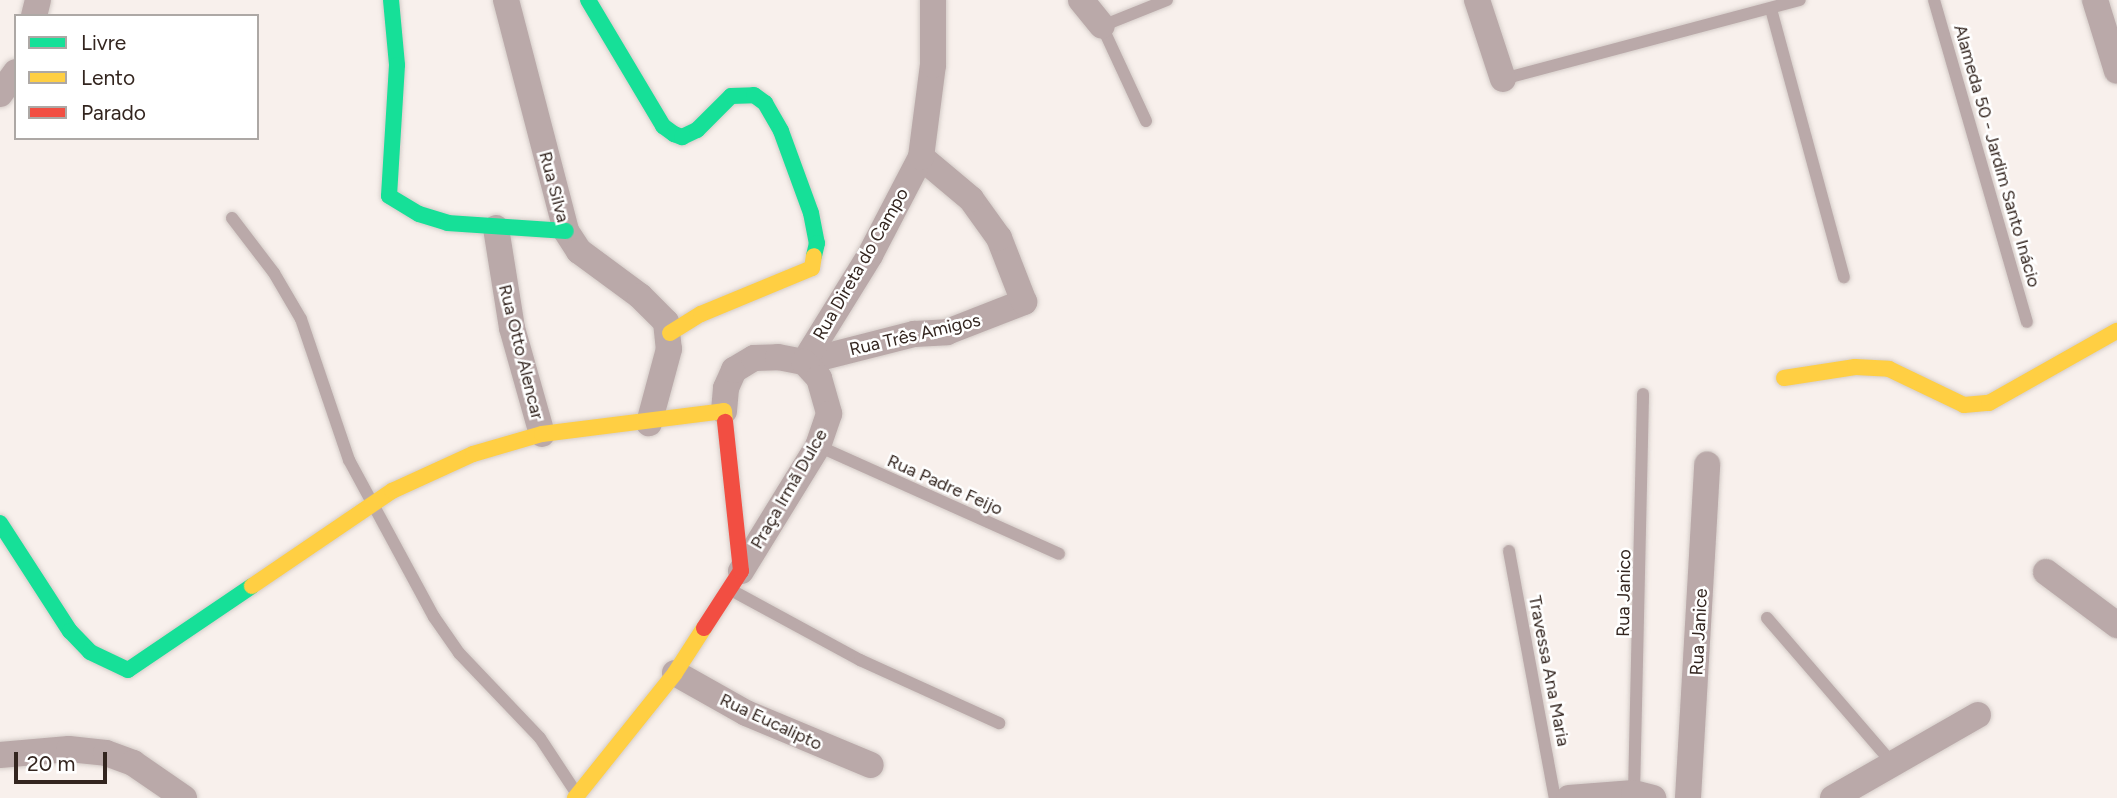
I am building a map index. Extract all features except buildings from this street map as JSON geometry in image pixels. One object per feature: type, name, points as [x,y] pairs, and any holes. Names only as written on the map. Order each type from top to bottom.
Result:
[{"type":"street","points":[[391,0],[397,65],[389,196],[419,214],[448,223],[566,231]]},
{"type":"street","name":"Rua Silva","points":[[506,0],[566,231],[579,251],[656,311],[670,333]]},
{"type":"street","points":[[588,0],[663,126],[674,134],[682,137],[697,130],[731,96],[754,95],[765,103],[781,131],[811,213],[817,243],[812,268],[701,314],[670,333],[649,423]]},
{"type":"street","name":"Rua Direta do Campo","points":[[804,362],[870,255],[920,157],[933,65],[933,0]]},
{"type":"street","points":[[1081,0],[1102,26]]},
{"type":"street","points":[[1477,0],[1503,79]]},
{"type":"street","points":[[2095,0],[2117,71]]},
{"type":"street","points":[[0,94],[14,75]]},
{"type":"street","name":"Rua Três Amigos","points":[[804,362],[914,334],[947,332],[1024,302],[999,238],[971,199],[920,157]]},
{"type":"street","name":"Rua Otto Alencar","points":[[496,228],[512,328],[542,434]]},
{"type":"street","points":[[1784,379],[1855,367],[1889,369],[1964,405],[1989,403],[2117,331]]},
{"type":"street","points":[[578,797],[675,673],[736,580],[724,411],[726,388],[734,370],[754,358],[804,362]]},
{"type":"street","name":"Praça Irmã Dulce","points":[[736,580],[827,430],[826,394],[804,362]]},
{"type":"street","points":[[0,523],[70,631],[90,652],[128,670],[375,502],[473,454],[542,434],[649,423],[724,411]]},
{"type":"street","name":"Rua Janice","points":[[1688,798],[1707,465]]},
{"type":"street","points":[[2046,572],[2117,625]]},
{"type":"street","name":"Rua Eucalipto","points":[[675,673],[746,713],[871,765]]},
{"type":"street","points":[[1833,798],[1978,715]]},
{"type":"street","points":[[0,755],[69,749],[106,753],[162,779],[184,798]]},
{"type":"street","points":[[1569,798],[1643,795]]},
{"type":"lane","points":[[1146,121],[1102,26],[1167,0]]},
{"type":"lane","points":[[1503,79],[1800,0]]},
{"type":"lane","name":"Alameda 50 - Jardim Santo Inácio","points":[[1934,0],[2027,322]]},
{"type":"lane","points":[[1771,9],[1844,277]]},
{"type":"lane","points":[[232,218],[301,319],[333,422],[433,617],[459,653],[540,738],[578,797]]},
{"type":"lane","name":"Rua Janico","points":[[1643,394],[1643,795]]},
{"type":"lane","name":"Rua Padre Feijo","points":[[818,446],[1059,554]]},
{"type":"lane","name":"Travessa Ana Maria","points":[[1509,551],[1555,798]]},
{"type":"lane","points":[[736,580],[860,660],[999,723]]},
{"type":"lane","points":[[1767,618],[1892,763]]},
{"type":"traffic: fast","points":[[391,0],[397,65],[389,196],[419,214],[448,223],[566,231]]},
{"type":"traffic: fast","points":[[588,0],[663,126],[674,134],[682,137],[697,130],[731,96],[754,95],[765,103],[781,131],[811,213],[817,243],[814,256]]},
{"type":"traffic: fast","points":[[0,523],[70,631],[90,652],[128,670],[252,586]]},
{"type":"traffic: slow","points":[[670,333],[701,314],[812,268],[814,256]]},
{"type":"traffic: slow","points":[[1784,378],[1855,367],[1889,369],[1964,405],[1989,403],[2117,331]]},
{"type":"traffic: slow","points":[[252,586],[392,491],[473,454],[542,434],[724,411],[725,422]]},
{"type":"traffic: slow","points":[[575,798],[675,673],[704,628]]},
{"type":"traffic: jam","points":[[704,628],[741,571],[725,422]]}]
